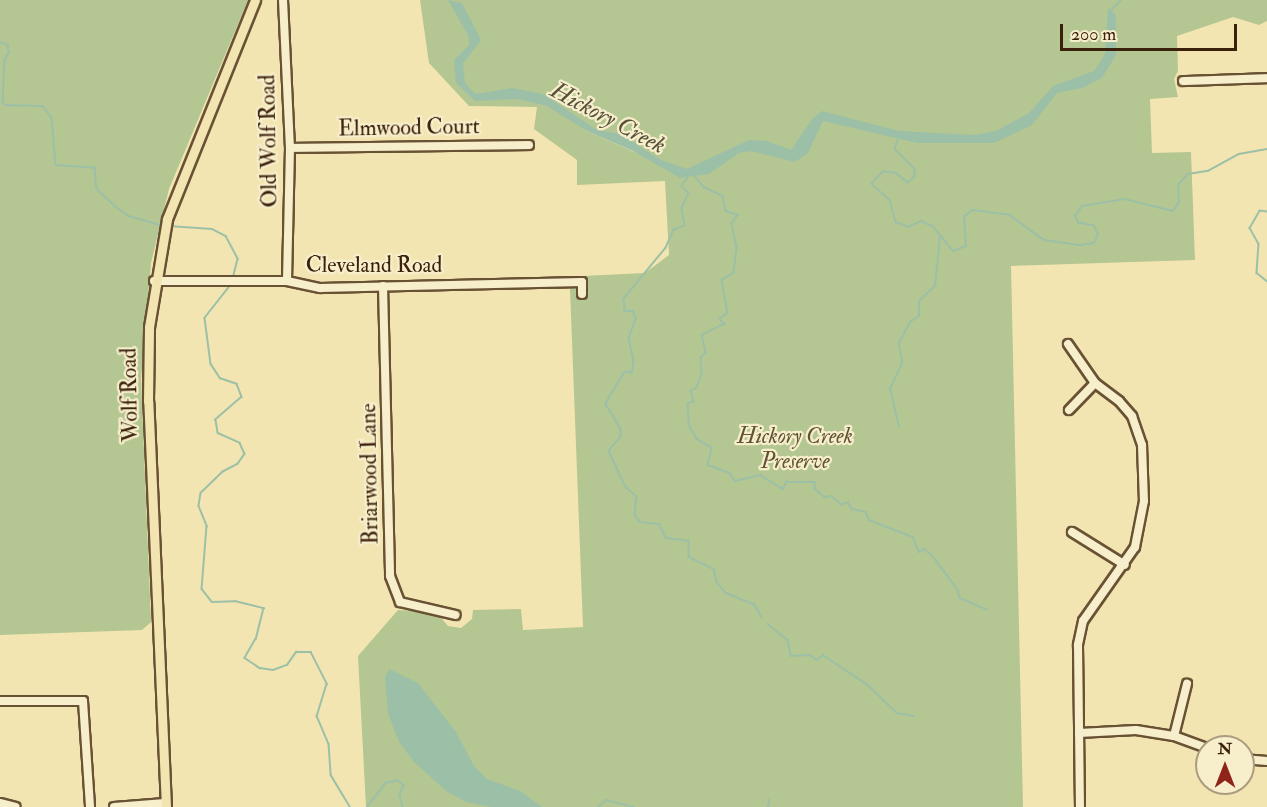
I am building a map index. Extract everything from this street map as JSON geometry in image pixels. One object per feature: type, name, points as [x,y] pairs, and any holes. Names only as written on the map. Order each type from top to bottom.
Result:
[{"type":"main road","name":"Wolf Road","points":[[166,805],[148,401],[148,336],[154,281],[167,219],[255,0]]},
{"type":"street","name":"Old Wolf Road","points":[[284,0],[290,148],[287,281]]},
{"type":"street","points":[[1182,81],[1267,78]]},
{"type":"street","name":"Elmwood Court","points":[[290,148],[530,145]]},
{"type":"street","name":"Cleveland Road","points":[[154,281],[287,281],[320,288],[582,282],[582,294]]},
{"type":"street","name":"Briarwood Lane","points":[[383,286],[390,576],[400,602],[456,615]]},
{"type":"street","points":[[1068,344],[1095,383],[1119,400],[1132,416],[1142,445],[1144,501],[1135,547],[1125,565],[1083,621],[1078,645],[1080,807]]},
{"type":"street","points":[[1069,410],[1095,383]]},
{"type":"street","points":[[1072,532],[1125,565]]},
{"type":"street","points":[[1174,736],[1187,684]]},
{"type":"street","points":[[0,701],[83,701],[90,807]]},
{"type":"street","points":[[1079,733],[1136,730],[1174,736],[1195,744]]},
{"type":"street","points":[[0,803],[16,807]]},
{"type":"street","points":[[114,807],[166,805]]},
{"type":"green space","points":[[0,0],[248,0],[169,189],[151,263],[141,379],[151,622],[142,630],[0,635]]},
{"type":"green space","name":"Hickory Creek Preserve","points":[[420,0],[1267,0],[1267,21],[1259,25],[1233,17],[1177,36],[1178,71],[1174,79],[1178,97],[1150,99],[1152,153],[1191,152],[1195,260],[1011,266],[1023,807],[366,807],[358,656],[398,610],[437,613],[448,626],[461,628],[472,619],[473,610],[521,609],[523,630],[583,627],[570,289],[583,276],[645,273],[669,255],[665,181],[577,185],[577,160],[534,129],[537,107],[469,106],[429,63]],"holes":[[[557,110],[648,158],[587,131]]]},
{"type":"shaded area","points":[[448,0],[462,3],[481,40],[463,64],[465,83],[476,94],[512,88],[543,94],[597,130],[620,134],[661,160],[687,169],[749,140],[767,141],[791,150],[812,119],[822,111],[899,131],[974,135],[996,131],[1029,113],[1053,86],[1094,71],[1105,54],[1108,8],[1116,15],[1116,55],[1102,78],[1082,88],[1057,93],[1032,125],[994,143],[917,143],[823,121],[808,153],[795,162],[751,151],[739,153],[709,174],[680,178],[633,151],[587,131],[547,106],[517,99],[475,101],[456,83],[454,60],[469,45],[469,37]]},
{"type":"shaded area","points":[[389,669],[418,683],[456,732],[474,766],[487,779],[520,791],[542,807],[491,807],[466,802],[446,791],[413,761],[399,742],[388,714],[385,677]]},
{"type":"waterway","name":"Hickory Creek","points":[[1111,10],[1121,0]]},
{"type":"waterway","points":[[0,42],[8,45],[9,53],[5,60],[3,102],[5,105],[43,106],[52,118],[56,165],[95,168],[97,189],[116,207],[129,216],[161,225]]},
{"type":"waterway","points":[[898,140],[895,149],[915,169],[915,177],[908,183],[895,173],[883,172],[872,184],[890,200],[896,222],[909,227],[921,221],[933,226],[953,251],[966,246],[964,217],[972,210],[1010,215],[1044,240],[1081,245],[1094,243],[1098,235],[1094,226],[1078,223],[1075,216],[1082,206],[1125,199],[1173,211],[1179,202],[1178,185],[1188,174],[1208,171],[1239,154],[1267,149]]},
{"type":"waterway","points":[[694,175],[704,187],[723,196],[726,211],[738,215],[732,224],[737,248],[734,273],[722,280],[728,313],[720,319],[725,324],[702,335],[706,353],[701,358],[702,374],[697,388],[691,391],[694,402],[688,404],[689,425],[697,439],[712,448],[708,465],[730,473],[735,481],[760,475],[783,489],[786,482],[815,482],[815,489],[825,497],[832,496],[842,505],[848,502],[852,509],[866,512],[869,520],[913,537],[919,552],[924,549],[933,556],[958,590],[960,598],[988,610]]},
{"type":"waterway","points":[[688,178],[682,186],[689,193],[682,208],[685,226],[674,230],[666,248],[624,299],[625,311],[633,311],[636,319],[629,338],[634,361],[632,373],[625,372],[606,404],[621,429],[621,437],[609,451],[626,487],[637,497],[635,515],[640,522],[659,524],[666,538],[689,541],[689,557],[714,569],[717,582],[726,593],[755,605],[762,617]]},
{"type":"waterway","points":[[1267,212],[1260,211],[1250,228],[1259,244],[1257,273],[1267,281]]},
{"type":"waterway","points":[[169,226],[212,229],[226,236],[238,259],[234,275]]},
{"type":"waterway","points":[[899,427],[890,389],[902,363],[899,343],[910,322],[919,316],[919,301],[935,286],[940,237]]},
{"type":"waterway","points":[[231,285],[205,318],[211,364],[220,378],[237,384],[242,397],[216,420],[218,433],[240,443],[245,454],[238,464],[223,472],[201,493],[199,506],[207,526],[202,589],[212,602],[235,601],[264,608],[256,639],[245,658],[260,668],[273,670],[287,665],[296,652],[311,652],[327,684],[317,716],[329,744],[331,775],[350,807]]},
{"type":"waterway","points":[[768,624],[788,640],[791,656],[810,655],[817,660],[823,655],[868,685],[897,713],[914,716]]},
{"type":"waterway","points":[[367,807],[386,783],[397,780],[404,785],[400,795],[403,807]]},
{"type":"waterway","points":[[598,807],[606,800],[634,807]]},
{"type":"waterway","points":[[768,807],[769,800]]}]
